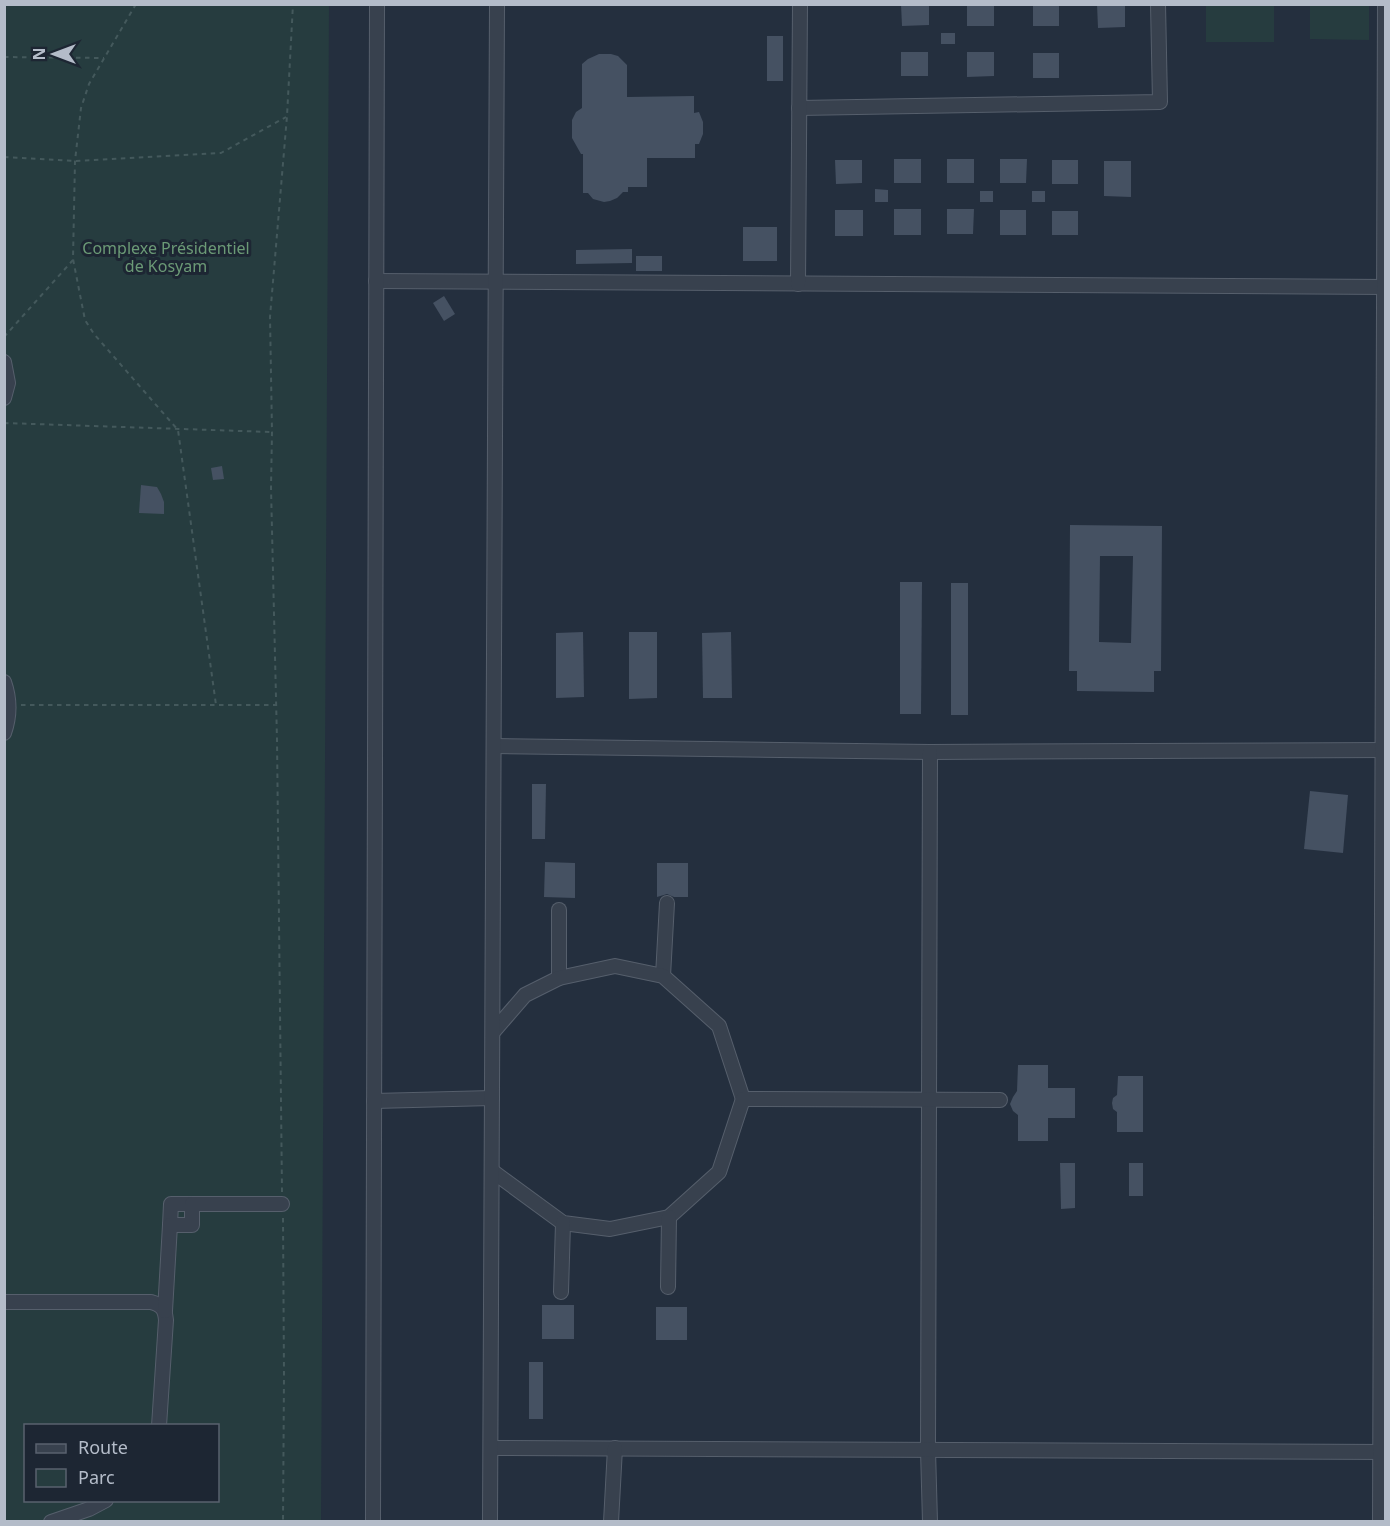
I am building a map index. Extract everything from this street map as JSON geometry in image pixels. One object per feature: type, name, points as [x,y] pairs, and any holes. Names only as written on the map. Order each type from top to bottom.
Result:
[{"type":"lane","points":[[373,1521],[377,4]]},
{"type":"lane","points":[[490,1521],[497,4]]},
{"type":"lane","points":[[798,284],[800,4]]},
{"type":"lane","points":[[799,108],[1160,102],[1158,4]]},
{"type":"lane","points":[[1380,1521],[1383,1452],[1385,4]]},
{"type":"lane","points":[[376,281],[1385,287]]},
{"type":"lane","points":[[4,362],[8,383],[4,398]]},
{"type":"lane","points":[[4,682],[9,705],[8,724],[4,733]]},
{"type":"lane","points":[[494,746],[930,752],[1384,750]]},
{"type":"lane","points":[[930,752],[928,1450],[930,1521]]},
{"type":"lane","points":[[663,976],[667,903]]},
{"type":"lane","points":[[559,910],[560,978]]},
{"type":"lane","points":[[492,1172],[563,1223],[610,1229],[669,1217],[719,1172],[743,1099],[719,1026],[663,976],[615,966],[560,978],[525,995],[493,1032]]},
{"type":"lane","points":[[374,1101],[492,1098]]},
{"type":"lane","points":[[743,1099],[1000,1100]]},
{"type":"lane","points":[[159,1424],[171,1204],[282,1204]]},
{"type":"lane","points":[[170,1225],[192,1225],[192,1204]]},
{"type":"lane","points":[[668,1287],[669,1217]]},
{"type":"lane","points":[[561,1292],[563,1223]]},
{"type":"lane","points":[[4,1302],[151,1302],[160,1305],[165,1311]]},
{"type":"lane","points":[[491,1448],[1383,1452]]},
{"type":"lane","points":[[611,1521],[615,1449]]},
{"type":"lane","points":[[51,1521],[89,1509],[102,1502]]},
{"type":"path","points":[[136,4],[89,84],[81,108],[75,161],[73,260],[85,320],[94,334],[178,429],[216,705]]},
{"type":"path","points":[[283,1521],[281,1014],[270,317],[287,116],[293,4]]},
{"type":"path","points":[[4,57],[104,58]]},
{"type":"path","points":[[4,157],[75,161],[221,153],[287,116]]},
{"type":"path","points":[[4,337],[73,260]]},
{"type":"path","points":[[4,423],[272,432]]},
{"type":"path","points":[[9,705],[276,705]]},
{"type":"green space","name":"Complexe Présidentiel de Kosyam","points":[[5,5],[329,5],[321,1521],[5,1522]]},
{"type":"green space","points":[[1206,5],[1274,5],[1274,42],[1206,42]]},
{"type":"green space","points":[[1310,5],[1369,5],[1369,40],[1310,39]]},
{"type":"building","points":[[901,4],[929,4],[929,25],[902,26]]},
{"type":"building","points":[[967,4],[994,4],[994,26],[967,26]]},
{"type":"building","points":[[1033,4],[1059,4],[1059,26],[1033,26]]},
{"type":"building","points":[[1097,4],[1125,4],[1125,27],[1098,28]]},
{"type":"building","points":[[941,33],[955,33],[955,44],[941,44]]},
{"type":"building","points":[[767,36],[783,36],[783,81],[767,81]]},
{"type":"building","points":[[901,52],[928,52],[928,76],[901,76]]},
{"type":"building","points":[[967,52],[994,52],[994,76],[967,77]]},
{"type":"building","points":[[1033,53],[1059,53],[1059,78],[1033,78]]},
{"type":"building","points":[[599,54],[618,56],[627,65],[627,97],[694,96],[694,113],[699,112],[703,122],[703,134],[699,144],[695,144],[695,158],[647,158],[647,187],[628,187],[628,192],[623,192],[617,198],[604,202],[593,199],[588,193],[583,193],[583,154],[572,138],[572,120],[576,112],[582,108],[582,64]]},
{"type":"building","points":[[894,159],[921,159],[921,183],[894,183]]},
{"type":"building","points":[[947,159],[974,159],[974,183],[947,183]]},
{"type":"building","points":[[1000,159],[1027,159],[1026,183],[1000,183]]},
{"type":"building","points":[[835,160],[862,160],[862,183],[836,184]]},
{"type":"building","points":[[1052,160],[1078,160],[1078,184],[1052,184]]},
{"type":"building","points":[[1104,161],[1131,161],[1131,197],[1104,196]]},
{"type":"building","points":[[875,189],[888,190],[888,202],[875,202]]},
{"type":"building","points":[[980,191],[993,191],[993,202],[980,202]]},
{"type":"building","points":[[1032,191],[1045,191],[1045,202],[1032,202]]},
{"type":"building","points":[[894,209],[921,209],[921,235],[894,235]]},
{"type":"building","points":[[947,209],[974,209],[973,234],[947,234]]},
{"type":"building","points":[[835,210],[863,210],[863,236],[835,236]]},
{"type":"building","points":[[1000,210],[1026,210],[1026,235],[1000,235]]},
{"type":"building","points":[[1052,211],[1078,211],[1078,235],[1052,235]]},
{"type":"building","points":[[743,227],[777,227],[777,261],[743,261]]},
{"type":"building","points":[[632,249],[632,263],[576,264],[576,250]]},
{"type":"building","points":[[636,256],[662,256],[662,271],[636,271]]},
{"type":"building","points":[[444,296],[455,314],[444,321],[433,303]]},
{"type":"building","points":[[222,466],[224,479],[213,480],[211,468]]},
{"type":"building","points":[[141,485],[157,487],[164,502],[164,514],[139,513]]},
{"type":"building","points":[[1070,525],[1162,526],[1161,671],[1154,671],[1154,692],[1077,691],[1077,671],[1069,671]],"holes":[[[1100,556],[1133,556],[1131,643],[1099,642]]]},
{"type":"building","points":[[900,582],[922,582],[921,714],[900,714]]},
{"type":"building","points":[[951,583],[968,583],[968,715],[951,715]]},
{"type":"building","points":[[583,632],[584,697],[556,698],[556,633]]},
{"type":"building","points":[[629,632],[657,632],[657,698],[629,699]]},
{"type":"building","points":[[731,632],[732,698],[703,698],[702,633]]},
{"type":"building","points":[[532,784],[546,784],[545,839],[532,839]]},
{"type":"building","points":[[1310,791],[1348,795],[1343,853],[1304,849]]},
{"type":"building","points":[[545,862],[575,863],[575,898],[544,897]]},
{"type":"building","points":[[657,863],[688,863],[688,897],[674,897],[667,894],[657,897]]},
{"type":"building","points":[[1018,1065],[1048,1065],[1048,1088],[1075,1088],[1075,1118],[1048,1118],[1048,1141],[1018,1141],[1018,1115],[1010,1104],[1017,1091]]},
{"type":"building","points":[[1118,1076],[1143,1076],[1143,1132],[1117,1132],[1117,1112],[1113,1109],[1112,1103],[1113,1098],[1117,1095]]},
{"type":"building","points":[[1060,1163],[1075,1163],[1075,1208],[1061,1209]]},
{"type":"building","points":[[1129,1163],[1143,1163],[1143,1196],[1129,1196]]},
{"type":"building","points":[[542,1305],[574,1305],[574,1339],[542,1339]]},
{"type":"building","points":[[656,1307],[687,1307],[687,1340],[656,1340]]},
{"type":"building","points":[[529,1362],[543,1362],[543,1419],[529,1419]]}]
